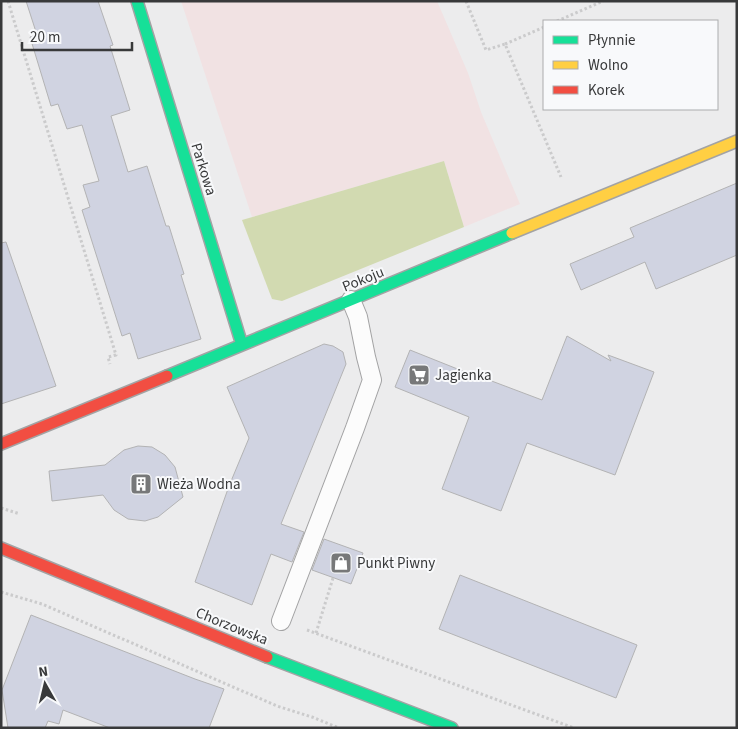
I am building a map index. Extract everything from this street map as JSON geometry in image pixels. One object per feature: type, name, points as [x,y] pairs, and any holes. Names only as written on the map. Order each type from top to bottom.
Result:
[{"type":"street","name":"Parkowa","points":[[137,1],[242,345]]},
{"type":"street","name":"Pokoju","points":[[1,444],[737,141]]},
{"type":"street","name":"Chorzowska","points":[[1,548],[297,669],[452,728]]},
{"type":"lane","points":[[280,621],[372,380],[358,317],[351,300]]},
{"type":"path","points":[[8,1],[116,354],[108,357]]},
{"type":"path","points":[[466,1],[486,50],[543,27]]},
{"type":"path","points":[[559,20],[603,1]]},
{"type":"path","points":[[505,44],[574,208]]},
{"type":"path","points":[[1,508],[20,514]]},
{"type":"path","points":[[316,633],[333,578]]},
{"type":"path","points":[[1,592],[42,604],[277,706],[340,728]]},
{"type":"path","points":[[280,621],[574,728]]},
{"type":"shaded area","points":[[181,1],[437,1],[520,204],[464,227],[444,161],[252,217]]},
{"type":"green space","points":[[444,161],[464,227],[282,301],[272,299],[242,220]]},
{"type":"building","points":[[26,1],[98,1],[113,45],[110,46],[130,110],[111,116],[128,172],[147,166],[184,274],[181,275],[201,339],[138,359],[130,333],[122,336],[82,210],[90,207],[83,185],[99,181],[82,125],[67,129],[58,104],[51,106],[30,37],[37,35]]},
{"type":"building","points":[[737,183],[737,255],[656,289],[645,262],[581,290],[570,264],[634,237],[630,228]]},
{"type":"building","points":[[6,242],[56,386],[1,404],[1,243]]},
{"type":"building","points":[[567,336],[611,361],[608,355],[654,372],[615,475],[527,443],[501,511],[442,489],[469,417],[395,387],[410,350],[542,400]]},
{"type":"building","points":[[324,344],[333,346],[343,352],[346,364],[281,524],[304,532],[292,562],[271,554],[252,605],[195,582],[229,486],[249,438],[227,387]]},
{"type":"building","name":"Wieża Wodna","points":[[138,446],[152,447],[165,455],[175,467],[183,497],[158,517],[145,521],[128,519],[114,510],[103,495],[52,501],[49,471],[105,465],[124,450]]},
{"type":"building","name":"Punkt Piwny","points":[[324,539],[363,553],[351,584],[312,570]]},
{"type":"building","points":[[460,575],[637,645],[616,698],[439,629]]},
{"type":"building","points":[[31,615],[224,689],[209,728],[110,728],[63,710],[59,724],[48,721],[45,728],[8,728],[2,690]]},
{"type":"traffic: fast","points":[[137,1],[242,345]]},
{"type":"traffic: fast","points":[[167,376],[512,233]]},
{"type":"traffic: fast","points":[[267,657],[452,728]]},
{"type":"traffic: slow","points":[[512,233],[737,141]]},
{"type":"traffic: jam","points":[[1,444],[167,376]]},
{"type":"traffic: jam","points":[[1,548],[267,657]]},
{"type":"place","name":"Jagienka","points":[[419,375]]},
{"type":"place","name":"Wieża Wodna","points":[[141,484]]},
{"type":"place","name":"Punkt Piwny","points":[[341,563]]}]
